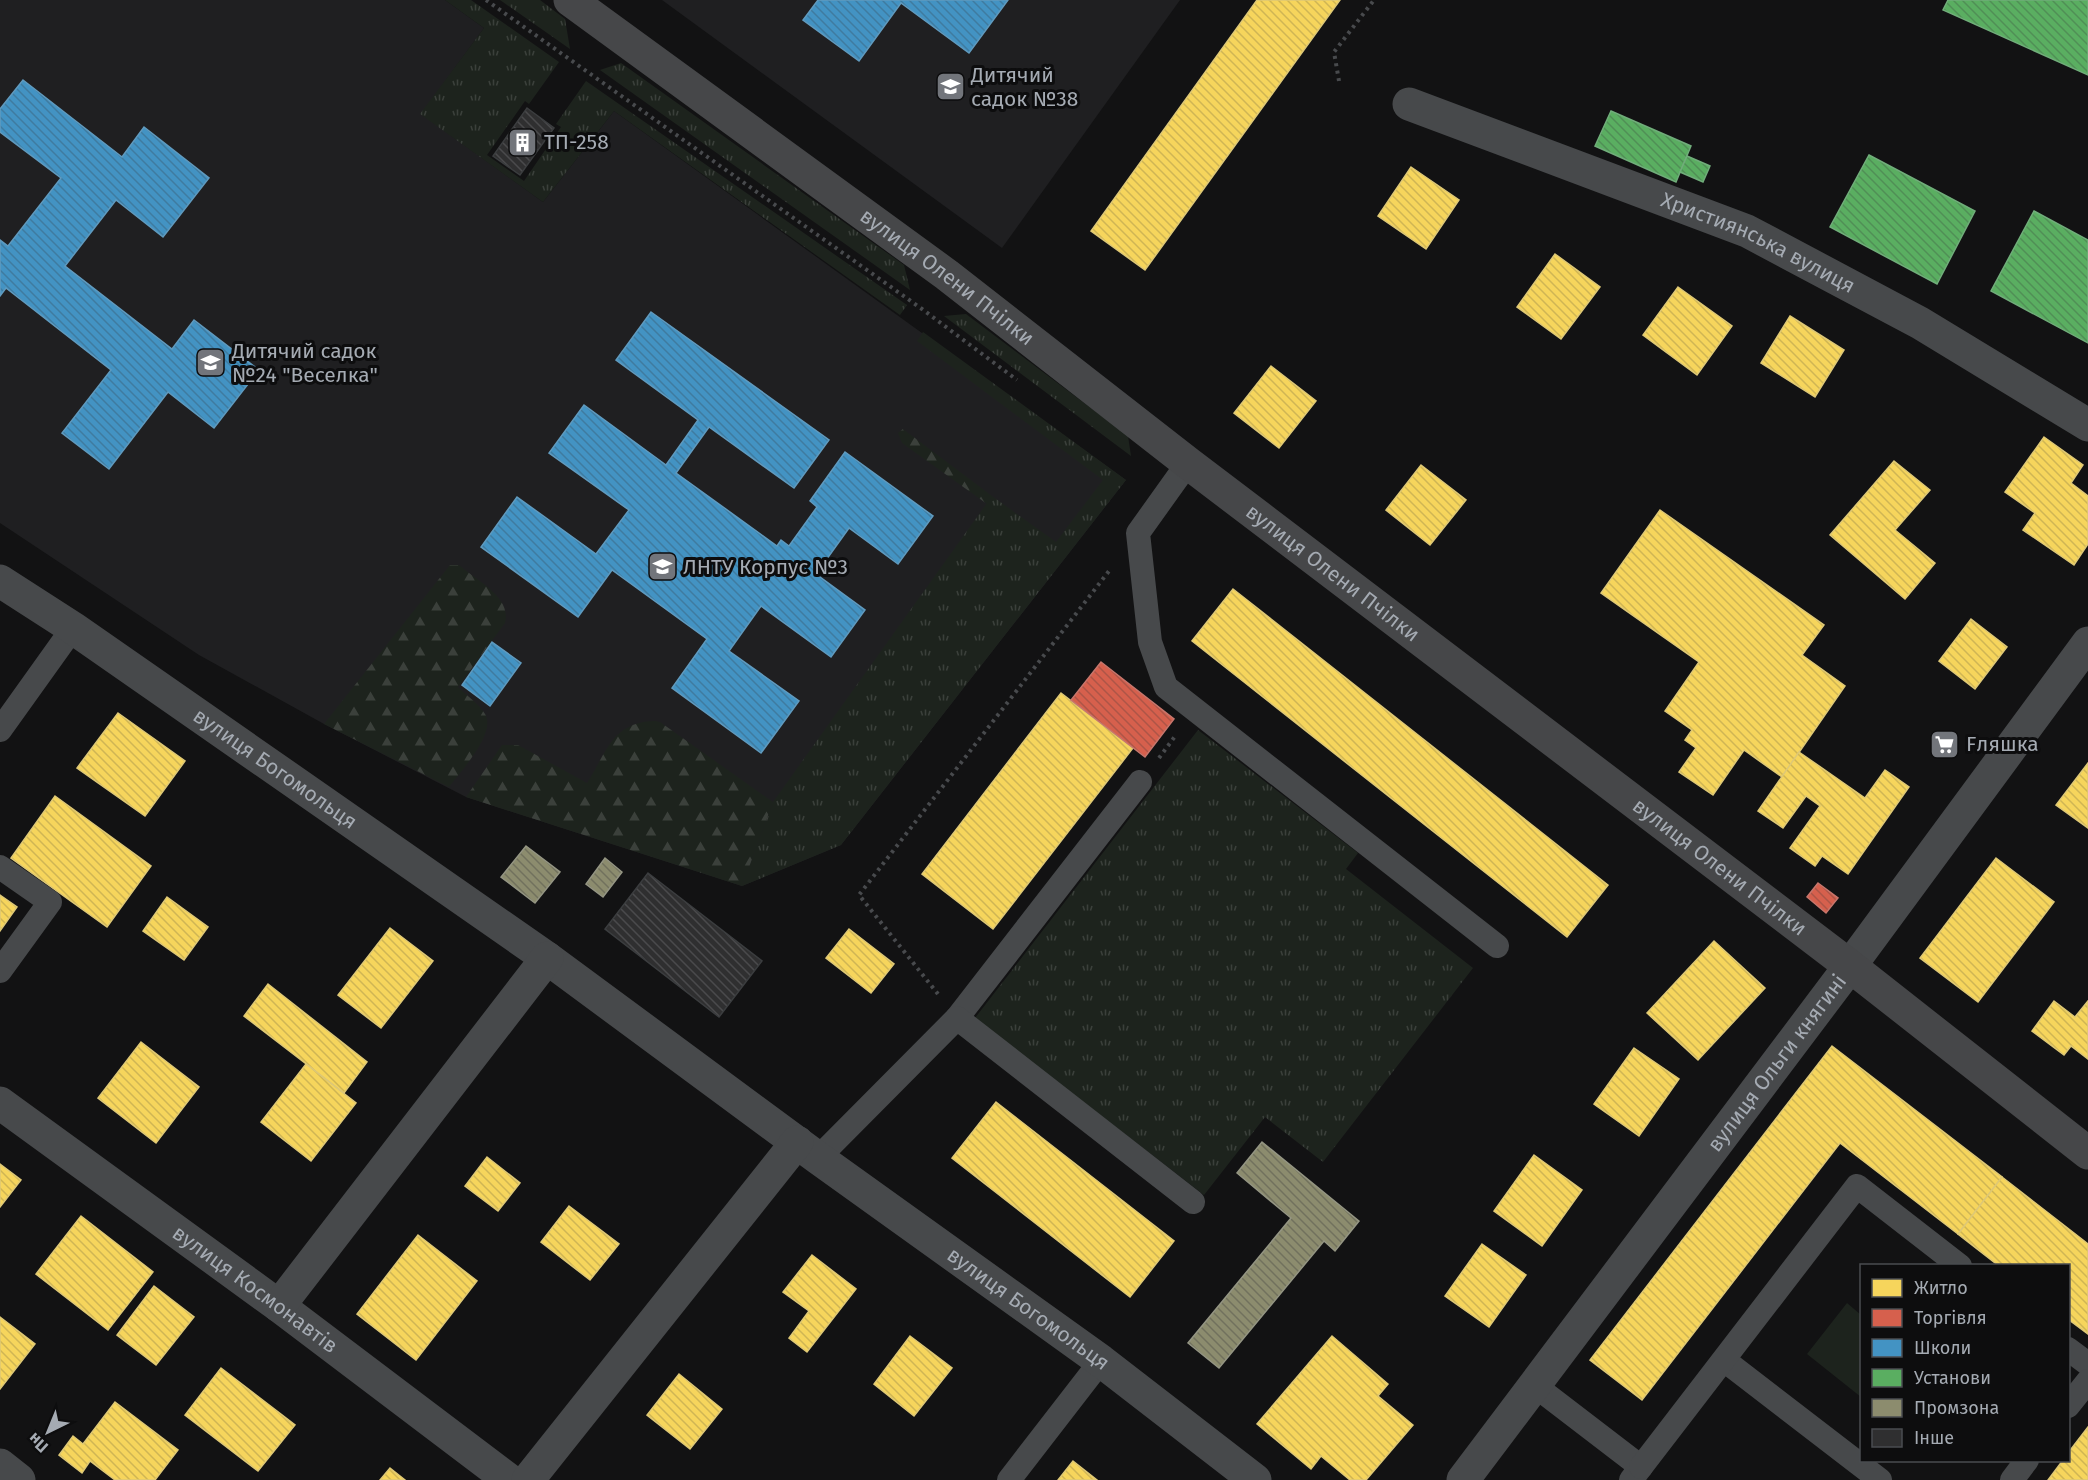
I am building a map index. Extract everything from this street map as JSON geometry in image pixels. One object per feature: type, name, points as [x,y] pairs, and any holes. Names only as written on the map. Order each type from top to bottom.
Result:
[{"type":"street","name":"вулиця Олени Пчілки","points":[[570,0],[946,275],[1188,463],[1850,966],[2088,1153]]},
{"type":"street","name":"Християнська вулиця","points":[[1408,104],[1747,231],[1920,322],[2088,424]]},
{"type":"street","name":"вулиця Богомольця","points":[[0,581],[73,628],[547,958],[1101,1361],[1255,1480]]},
{"type":"street","name":"вулиця Ольги княгині","points":[[1463,1480],[1850,966],[2088,643]]},
{"type":"street","points":[[279,1306],[547,958]]},
{"type":"street","name":"вулиця Космонавтів","points":[[0,1103],[279,1306],[509,1480]]},
{"type":"street","points":[[528,1480],[808,1150]]},
{"type":"street","points":[[0,1465],[19,1480]]},
{"type":"lane","points":[[1188,463],[1138,533],[1150,642],[1166,687],[1497,946]]},
{"type":"lane","points":[[0,730],[73,628]]},
{"type":"lane","points":[[808,1150],[957,1018],[1140,782]]},
{"type":"lane","points":[[0,867],[50,902],[0,971]]},
{"type":"lane","points":[[957,1018],[1193,1202]]},
{"type":"lane","points":[[1534,1385],[1636,1474],[1857,1186],[1957,1264]]},
{"type":"lane","points":[[2070,1350],[2088,1364]]},
{"type":"lane","points":[[1724,1360],[1880,1480]]},
{"type":"lane","points":[[1009,1480],[1101,1361]]},
{"type":"lane","points":[[2070,1404],[2088,1381]]},
{"type":"lane","points":[[2012,1480],[2025,1462]]},
{"type":"path","points":[[486,0],[903,295],[1026,386]]},
{"type":"path","points":[[1339,81],[1334,52],[1374,0]]},
{"type":"path","points":[[957,1018],[859,895],[1138,533]]},
{"type":"path","points":[[1140,782],[1195,711]]},
{"type":"shaded area","name":"ЛНТУ Корпус №3","points":[[0,0],[445,0],[484,28],[421,114],[543,202],[614,111],[1126,480],[841,845],[742,886],[466,797],[324,724],[199,655],[0,523]]},
{"type":"shaded area","name":"Дитячий садок №38","points":[[662,0],[1180,0],[1002,248]]},
{"type":"green space","points":[[445,0],[471,0],[559,62],[529,104],[525,101],[487,155],[524,181],[561,127],[556,124],[586,81],[907,305],[900,315],[614,111],[543,202],[420,114],[484,28]]},
{"type":"green space","points":[[500,0],[540,0],[565,19],[570,49]]},
{"type":"green space","points":[[621,63],[904,265],[910,290],[600,70]]},
{"type":"green space","points":[[966,314],[1128,436],[1131,456],[944,316]]},
{"type":"green space","points":[[923,332],[1126,480],[841,845],[742,886],[773,802],[992,496],[1056,542],[1103,480],[917,341]]},
{"type":"green space","points":[[903,429],[992,496],[987,504],[902,443],[898,433]]},
{"type":"green space","points":[[450,565],[459,565],[491,590],[503,605],[506,614],[505,623],[458,687],[482,710],[487,722],[486,731],[476,752],[449,787],[324,724]]},
{"type":"green space","points":[[660,722],[773,802],[742,886],[466,797],[502,745],[518,745],[587,783],[606,750],[620,733],[629,727]]},
{"type":"green space","points":[[1198,730],[1358,853],[1346,869],[1473,968],[1323,1162],[1265,1117],[1204,1195],[975,1018]]},
{"type":"green space","points":[[1847,1303],[1860,1314],[1860,1396],[1807,1354]]},
{"type":"building: Житло","points":[[1257,0],[1340,0],[1145,270],[1091,231]]},
{"type":"building: Житло","points":[[1411,167],[1459,200],[1426,249],[1378,216]]},
{"type":"building: Житло","points":[[1555,254],[1600,287],[1561,339],[1517,307]]},
{"type":"building: Житло","points":[[1678,287],[1732,326],[1697,375],[1643,335]]},
{"type":"building: Житло","points":[[1790,316],[1844,350],[1815,397],[1761,363]]},
{"type":"building: Житло","points":[[1271,366],[1316,401],[1279,448],[1234,413]]},
{"type":"building: Житло","points":[[2044,437],[2083,465],[2071,483],[2088,496],[2088,544],[2074,565],[2023,530],[2035,513],[2005,492]]},
{"type":"building: Житло","points":[[1894,461],[1930,490],[1895,530],[1935,563],[1905,599],[1830,535]]},
{"type":"building: Житло","points":[[1421,465],[1466,500],[1430,545],[1386,510]]},
{"type":"building: Житло","points":[[1660,510],[1824,625],[1802,655],[1845,686],[1782,777],[1744,750],[1713,795],[1679,772],[1696,748],[1685,740],[1692,730],[1665,711],[1699,662],[1601,593]]},
{"type":"building: Житло","points":[[1233,589],[1608,885],[1567,937],[1192,641]]},
{"type":"building: Житло","points":[[1971,619],[2007,647],[1975,689],[1939,661]]},
{"type":"building: Житло","points":[[1061,693],[1133,748],[993,929],[922,874]]},
{"type":"building: Житло","points":[[118,713],[185,761],[145,816],[77,768]]},
{"type":"building: Житло","points":[[1799,752],[1865,798],[1885,770],[1909,787],[1848,874],[1822,856],[1815,866],[1790,848],[1820,806],[1806,796],[1783,828],[1758,811]]},
{"type":"building: Житло","points":[[2088,763],[2088,828],[2056,805]]},
{"type":"building: Житло","points":[[55,796],[151,866],[107,927],[11,858]]},
{"type":"building: Житло","points":[[1996,858],[2054,902],[1978,1002],[1920,958]]},
{"type":"building: Житло","points":[[0,895],[17,907],[0,931]]},
{"type":"building: Житло","points":[[167,897],[208,927],[184,960],[143,931]]},
{"type":"building: Житло","points":[[390,928],[433,961],[381,1028],[338,995]]},
{"type":"building: Житло","points":[[849,929],[894,964],[871,993],[826,958]]},
{"type":"building: Житло","points":[[1714,941],[1765,988],[1698,1060],[1647,1013]]},
{"type":"building: Житло","points":[[268,984],[367,1062],[344,1093],[244,1016]]},
{"type":"building: Житло","points":[[2054,1001],[2075,1017],[2088,1001],[2088,1059],[2071,1046],[2064,1055],[2032,1031]]},
{"type":"building: Житло","points":[[141,1042],[199,1087],[156,1143],[98,1098]]},
{"type":"building: Житло","points":[[1832,1046],[2002,1177],[1958,1234],[1840,1143],[1642,1400],[1590,1360]]},
{"type":"building: Житло","points":[[1634,1048],[1679,1079],[1639,1136],[1594,1104]]},
{"type":"building: Житло","points":[[306,1064],[356,1103],[311,1161],[261,1122]]},
{"type":"building: Житло","points":[[996,1102],[1174,1241],[1130,1297],[952,1158]]},
{"type":"building: Житло","points":[[1534,1155],[1582,1190],[1542,1246],[1494,1211]]},
{"type":"building: Житло","points":[[487,1157],[520,1183],[498,1211],[465,1186]]},
{"type":"building: Житло","points":[[0,1164],[21,1180],[0,1207]]},
{"type":"building: Житло","points":[[2002,1177],[2088,1244],[2088,1334],[2070,1320],[2070,1264],[1996,1264],[1958,1234]]},
{"type":"building: Житло","points":[[569,1206],[619,1244],[590,1280],[541,1242]]},
{"type":"building: Житло","points":[[81,1216],[153,1272],[108,1330],[36,1274]]},
{"type":"building: Житло","points":[[418,1235],[477,1281],[416,1360],[357,1314]]},
{"type":"building: Житло","points":[[1482,1244],[1526,1275],[1489,1327],[1445,1296]]},
{"type":"building: Житло","points":[[812,1255],[856,1289],[807,1352],[789,1338],[809,1311],[783,1292]]},
{"type":"building: Житло","points":[[154,1286],[194,1317],[156,1365],[117,1335]]},
{"type":"building: Житло","points":[[0,1317],[35,1344],[0,1389]]},
{"type":"building: Житло","points":[[910,1336],[952,1368],[914,1416],[874,1384]]},
{"type":"building: Житло","points":[[1332,1336],[1388,1384],[1378,1396],[1413,1425],[1366,1480],[1350,1480],[1321,1456],[1311,1469],[1257,1424]]},
{"type":"building: Житло","points":[[221,1368],[295,1425],[258,1471],[185,1415]]},
{"type":"building: Житло","points":[[679,1374],[722,1409],[690,1449],[647,1415]]},
{"type":"building: Житло","points":[[115,1402],[178,1450],[155,1480],[115,1480],[90,1461],[82,1473],[59,1455],[73,1436],[83,1444]]},
{"type":"building: Житло","points":[[2088,1427],[2088,1480],[2048,1480],[2062,1462],[2070,1462],[2070,1450]]},
{"type":"building: Житло","points":[[1073,1461],[1097,1480],[1058,1480]]},
{"type":"building: Житло","points":[[390,1468],[405,1480],[380,1480]]},
{"type":"building: Торгівля","points":[[1101,662],[1174,719],[1145,757],[1071,700]]},
{"type":"building: Торгівля","points":[[1818,883],[1838,898],[1826,913],[1807,897]]},
{"type":"building: Школи","points":[[818,0],[1008,0],[969,53],[901,3],[859,61],[803,20]]},
{"type":"building: Школи","points":[[23,80],[122,157],[144,127],[209,178],[163,237],[116,200],[65,266],[172,349],[194,320],[259,370],[214,428],[168,392],[109,469],[62,433],[111,370],[6,288],[0,296],[0,240],[8,246],[61,178],[0,132],[0,109]]},
{"type":"building: Школи","points":[[651,312],[829,440],[794,488],[709,427],[676,473],[777,546],[781,540],[789,546],[817,507],[810,501],[845,452],[933,516],[898,564],[849,528],[816,574],[865,610],[831,657],[761,606],[729,651],[799,701],[761,753],[672,688],[707,639],[612,570],[578,617],[481,547],[517,497],[596,554],[629,510],[549,453],[584,405],[666,465],[698,420],[616,360]]},
{"type":"building: Школи","points":[[492,642],[521,663],[490,706],[462,685]]},
{"type":"building: Установи","points":[[1948,0],[2088,0],[2088,75],[1943,10]]},
{"type":"building: Установи","points":[[1611,111],[1691,146],[1676,182],[1595,146]]},
{"type":"building: Установи","points":[[1869,155],[1975,211],[1937,284],[1830,227]]},
{"type":"building: Установи","points":[[1687,156],[1710,166],[1703,182],[1680,172]]},
{"type":"building: Установи","points":[[2034,211],[2088,240],[2088,343],[1991,291]]},
{"type":"building: Промзона","points":[[526,846],[560,872],[535,903],[501,877]]},
{"type":"building: Промзона","points":[[605,858],[622,872],[603,897],[586,884]]},
{"type":"building: Промзона","points":[[1262,1142],[1359,1221],[1335,1251],[1324,1241],[1219,1368],[1188,1343],[1291,1218],[1237,1173]]},
{"type":"building: Інше","name":"ТП-258","points":[[527,108],[554,128],[520,175],[493,156]]},
{"type":"building: Інше","points":[[648,873],[762,961],[719,1017],[605,929]]},
{"type":"place","name":"Дитячий садок №38","points":[[950,87]]},
{"type":"place","name":"ТП-258","points":[[523,142]]},
{"type":"place","name":"Дитячий садок №24 \"Веселка\"","points":[[211,363]]},
{"type":"place","name":"ЛНТУ Корпус №3","points":[[662,567]]},
{"type":"place","name":"Fляшка","points":[[1945,744]]}]
